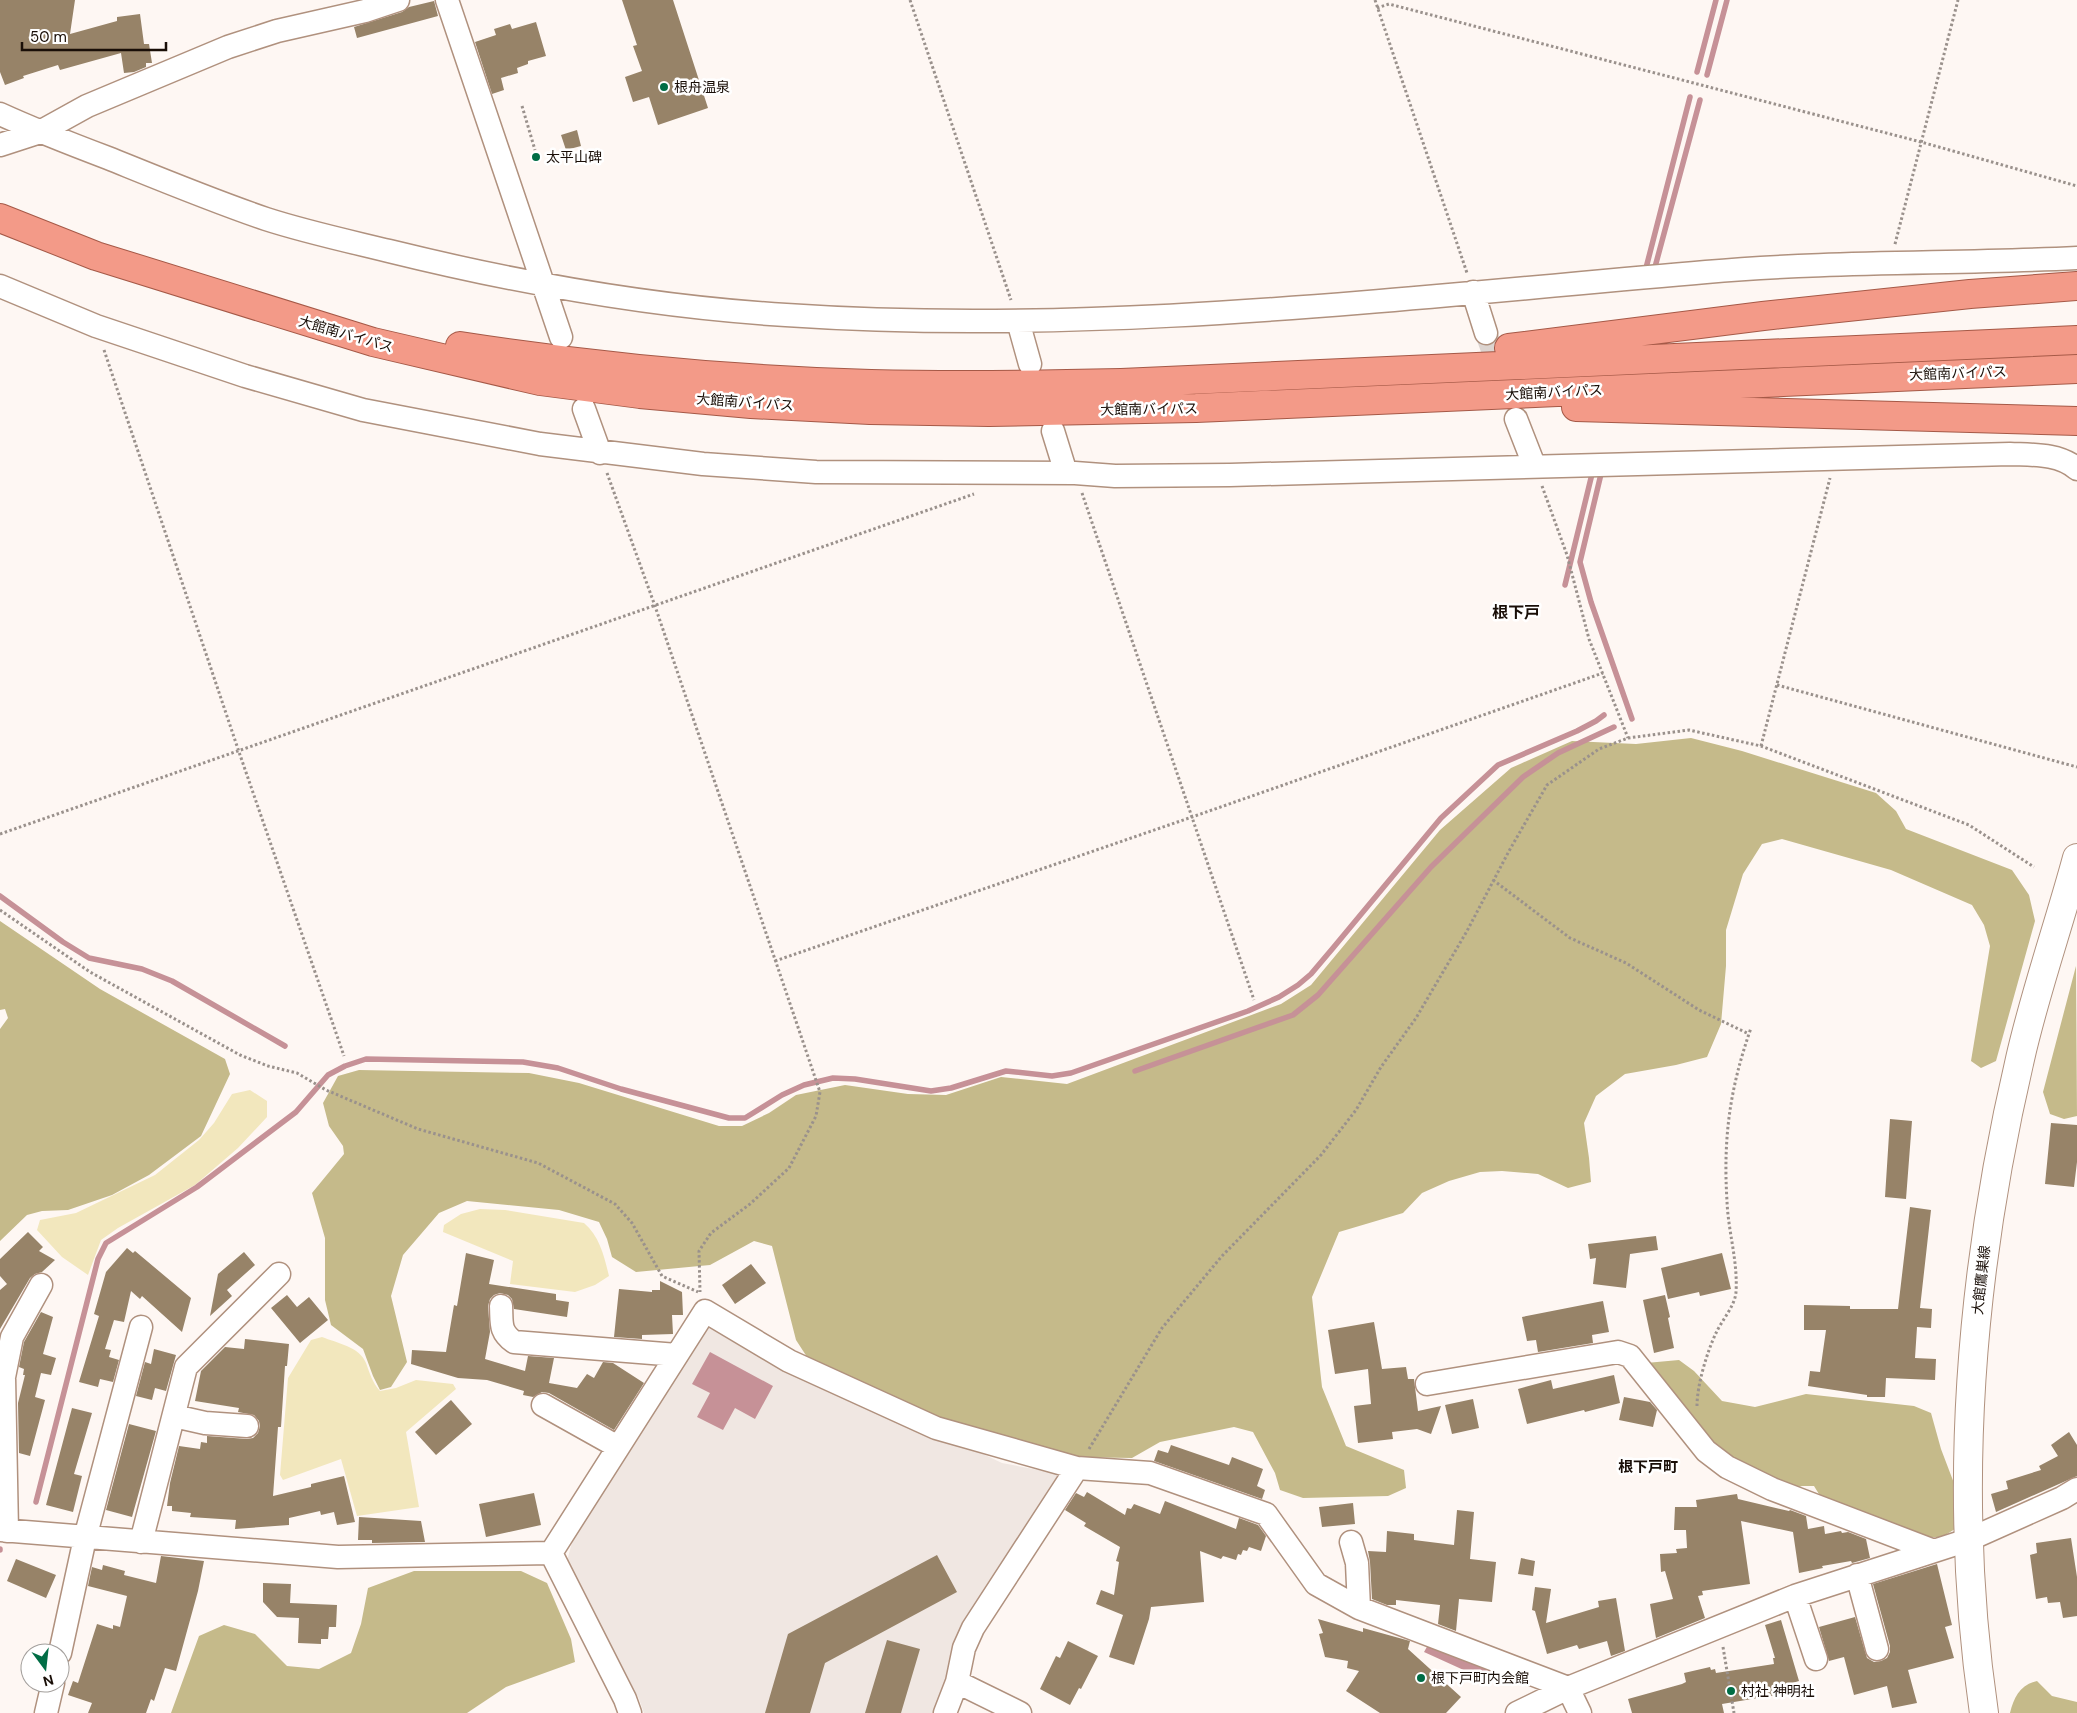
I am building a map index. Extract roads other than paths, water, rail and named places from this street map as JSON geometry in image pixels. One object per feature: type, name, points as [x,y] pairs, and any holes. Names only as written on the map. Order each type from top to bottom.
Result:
[{"type":"highway","name":"大館南バイパス","points":[[0,218],[96,256],[233,300],[373,342],[455,363],[540,381],[640,394],[751,404],[870,410],[989,412],[1196,408],[2077,368]]},
{"type":"highway","points":[[1258,376],[1538,345],[1763,316],[1970,294],[2077,286]]},
{"type":"highway","name":"大館南バイパス","points":[[233,300],[439,343],[546,359],[759,378],[870,384],[990,386],[1121,383],[2077,340]]},
{"type":"highway","points":[[1196,408],[1525,406],[2077,420]]},
{"type":"main road","name":"大館鷹巣線","points":[[1984,1713],[1968,1540],[1969,1414],[1980,1279],[1996,1169],[2020,1057],[2077,858]]},
{"type":"street","points":[[0,145],[40,132],[87,106],[228,47],[351,7],[398,0]]},
{"type":"street","points":[[448,0],[560,337]]},
{"type":"street","points":[[0,114],[40,132],[270,220],[424,260],[618,298],[788,316],[1018,320],[1233,313],[1710,272],[2077,258]]},
{"type":"street","points":[[0,286],[96,326],[245,376],[362,410],[540,444],[600,453],[703,464],[816,472],[1070,473],[1115,476],[1230,475],[1534,465],[2039,455],[2058,459],[2077,469]]},
{"type":"street","points":[[1473,292],[1486,333]]},
{"type":"street","points":[[1018,320],[1030,364]]},
{"type":"street","points":[[584,408],[600,453]]},
{"type":"street","points":[[1516,419],[1534,465]]},
{"type":"street","points":[[1052,431],[1070,473]]},
{"type":"street","points":[[141,1542],[186,1367],[279,1274]]},
{"type":"street","points":[[41,1285],[12,1337],[4,1377],[4,1531],[338,1557],[551,1553]]},
{"type":"street","points":[[551,1553],[677,1355],[702,1302],[789,1361],[936,1428],[1077,1468],[1150,1473],[1266,1514],[1316,1584],[1359,1608],[1568,1688],[1580,1713]]},
{"type":"street","points":[[501,1306],[504,1335],[514,1342],[677,1355]]},
{"type":"street","points":[[62,1643],[85,1538],[141,1327]]},
{"type":"street","points":[[1427,1384],[1618,1352],[1630,1356],[1706,1451],[1727,1467],[1772,1490],[1934,1551]]},
{"type":"street","points":[[543,1405],[618,1447]]},
{"type":"street","points":[[174,1416],[204,1423],[247,1426]]},
{"type":"street","points":[[945,1713],[957,1682],[964,1648],[973,1628],[1077,1468]]},
{"type":"street","points":[[1518,1713],[1568,1688],[1795,1596],[1968,1540],[2077,1489]]},
{"type":"street","points":[[1351,1542],[1357,1563],[1359,1608]]},
{"type":"street","points":[[551,1553],[625,1699],[630,1713]]},
{"type":"street","points":[[1857,1575],[1877,1649]]},
{"type":"street","points":[[1795,1596],[1816,1659]]},
{"type":"street","points":[[957,1682],[1020,1713]]},
{"type":"street","points":[[46,1713],[51,1693]]},
{"type":"waterway","points":[[1697,72],[1716,0]]},
{"type":"waterway","points":[[1707,75],[1727,0]]},
{"type":"waterway","points":[[1646,268],[1690,97]]},
{"type":"waterway","points":[[1655,267],[1700,100]]},
{"type":"waterway","points":[[1565,585],[1592,474]]},
{"type":"waterway","points":[[1601,474],[1580,562],[1591,602],[1632,719]]},
{"type":"waterway","points":[[36,1502],[98,1259],[106,1243],[197,1187],[296,1112],[328,1075],[345,1066],[366,1059],[523,1062],[558,1068],[621,1089],[729,1118],[745,1118],[782,1095],[804,1085],[833,1078],[855,1079],[931,1091],[951,1088],[1006,1071],[1052,1076],[1071,1073],[1248,1011],[1279,997],[1298,985],[1311,974],[1441,818],[1498,765],[1577,731],[1604,715]]},
{"type":"waterway","points":[[1135,1071],[1293,1015],[1318,995],[1431,867],[1523,777],[1558,753],[1614,727]]},
{"type":"waterway","points":[[0,896],[63,942],[89,958],[142,969],[172,981],[285,1046]]},
{"type":"tunnel","points":[[1486,333],[1503,381]]},
{"type":"place","name":"根舟温泉","points":[[664,87]]},
{"type":"place","name":"太平山碑","points":[[536,157]]},
{"type":"place","name":"根下戸町内会館","points":[[1421,1678]]},
{"type":"place","name":"村社 神明社","points":[[1731,1691]]},
{"type":"district","name":"根下戸","points":[[1516,612]]},
{"type":"district","name":"根下戸町","points":[[1648,1467]]}]
